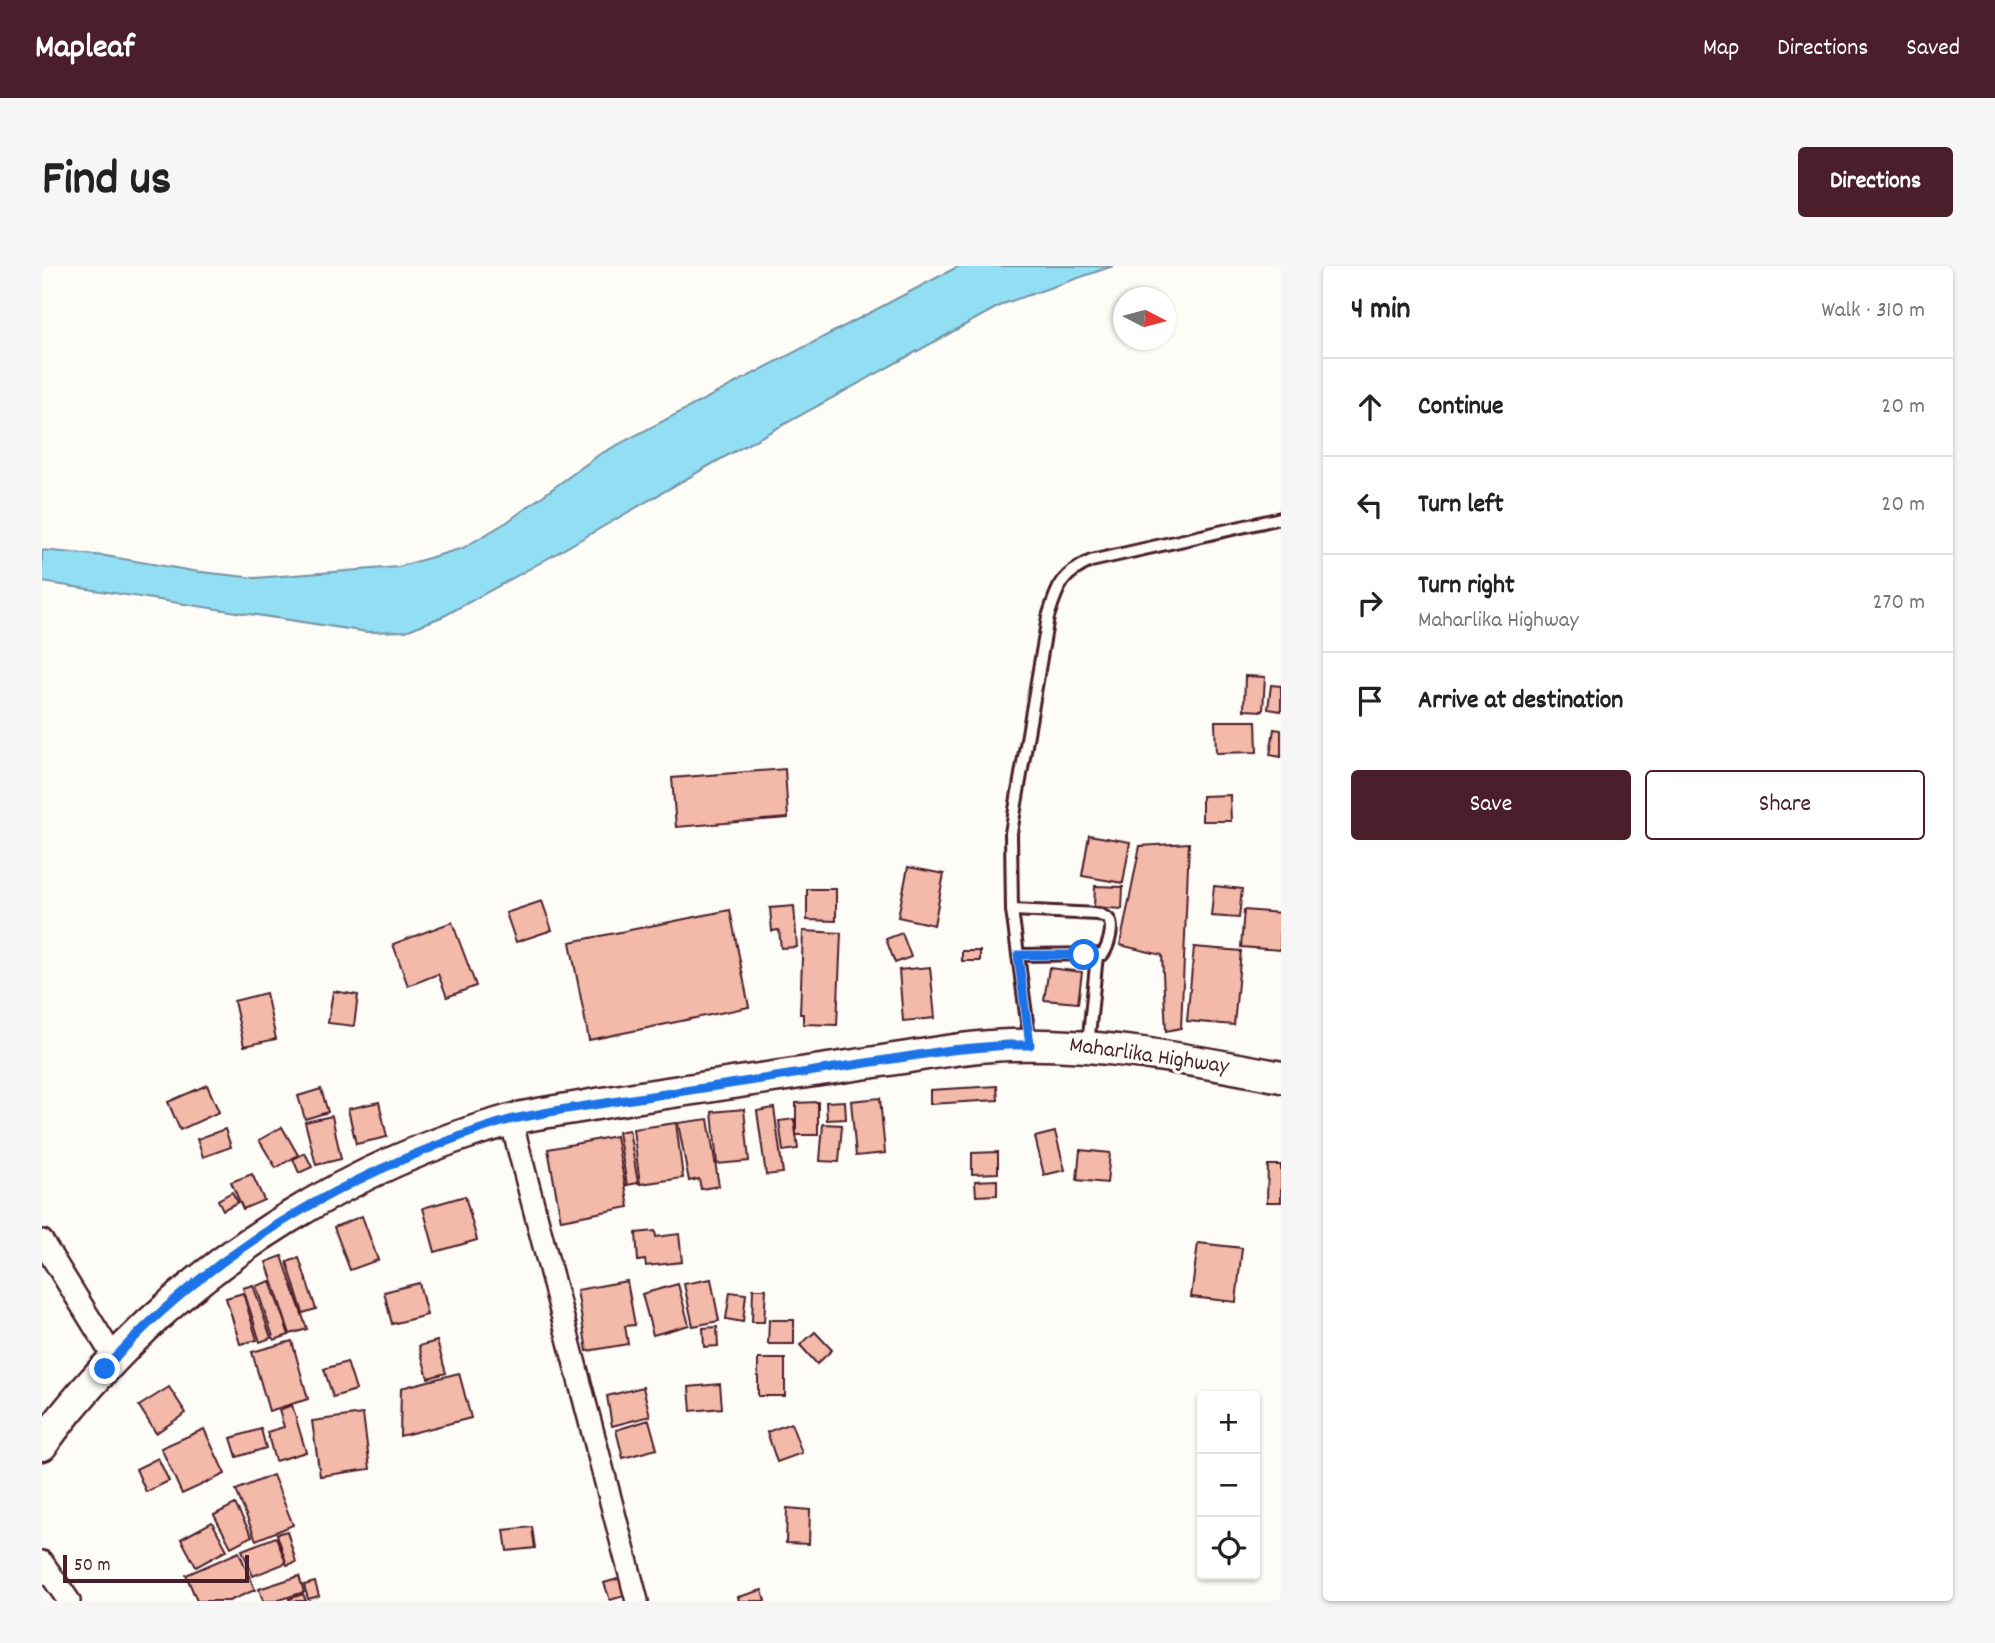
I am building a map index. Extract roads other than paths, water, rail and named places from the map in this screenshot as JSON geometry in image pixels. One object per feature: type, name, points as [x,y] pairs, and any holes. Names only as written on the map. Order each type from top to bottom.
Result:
[{"type":"main road","name":"Maharlika Highway","points":[[42,1445],[59,1420],[136,1334],[239,1249],[341,1187],[447,1141],[512,1120],[616,1101],[951,1050],[1007,1045],[1088,1047],[1192,1060],[1281,1077]]},
{"type":"street","points":[[512,1120],[637,1601]]},
{"type":"street","points":[[42,1241],[114,1359]]},
{"type":"street","points":[[42,1562],[69,1601]]},
{"type":"lane","points":[[1030,1045],[1012,910],[1012,833],[1048,617],[1058,587],[1073,569],[1090,561],[1281,518]]},
{"type":"lane","points":[[1012,910],[1098,915],[1107,917],[1110,925],[1103,954],[1018,955]]},
{"type":"lane","points":[[1088,1047],[1097,954]]},
{"type":"water","points":[[959,266],[1113,266],[1003,304],[719,460],[444,616],[406,631],[367,632],[42,582],[42,550],[106,556],[193,571],[255,578],[398,567],[463,548],[507,522],[600,454]]}]
